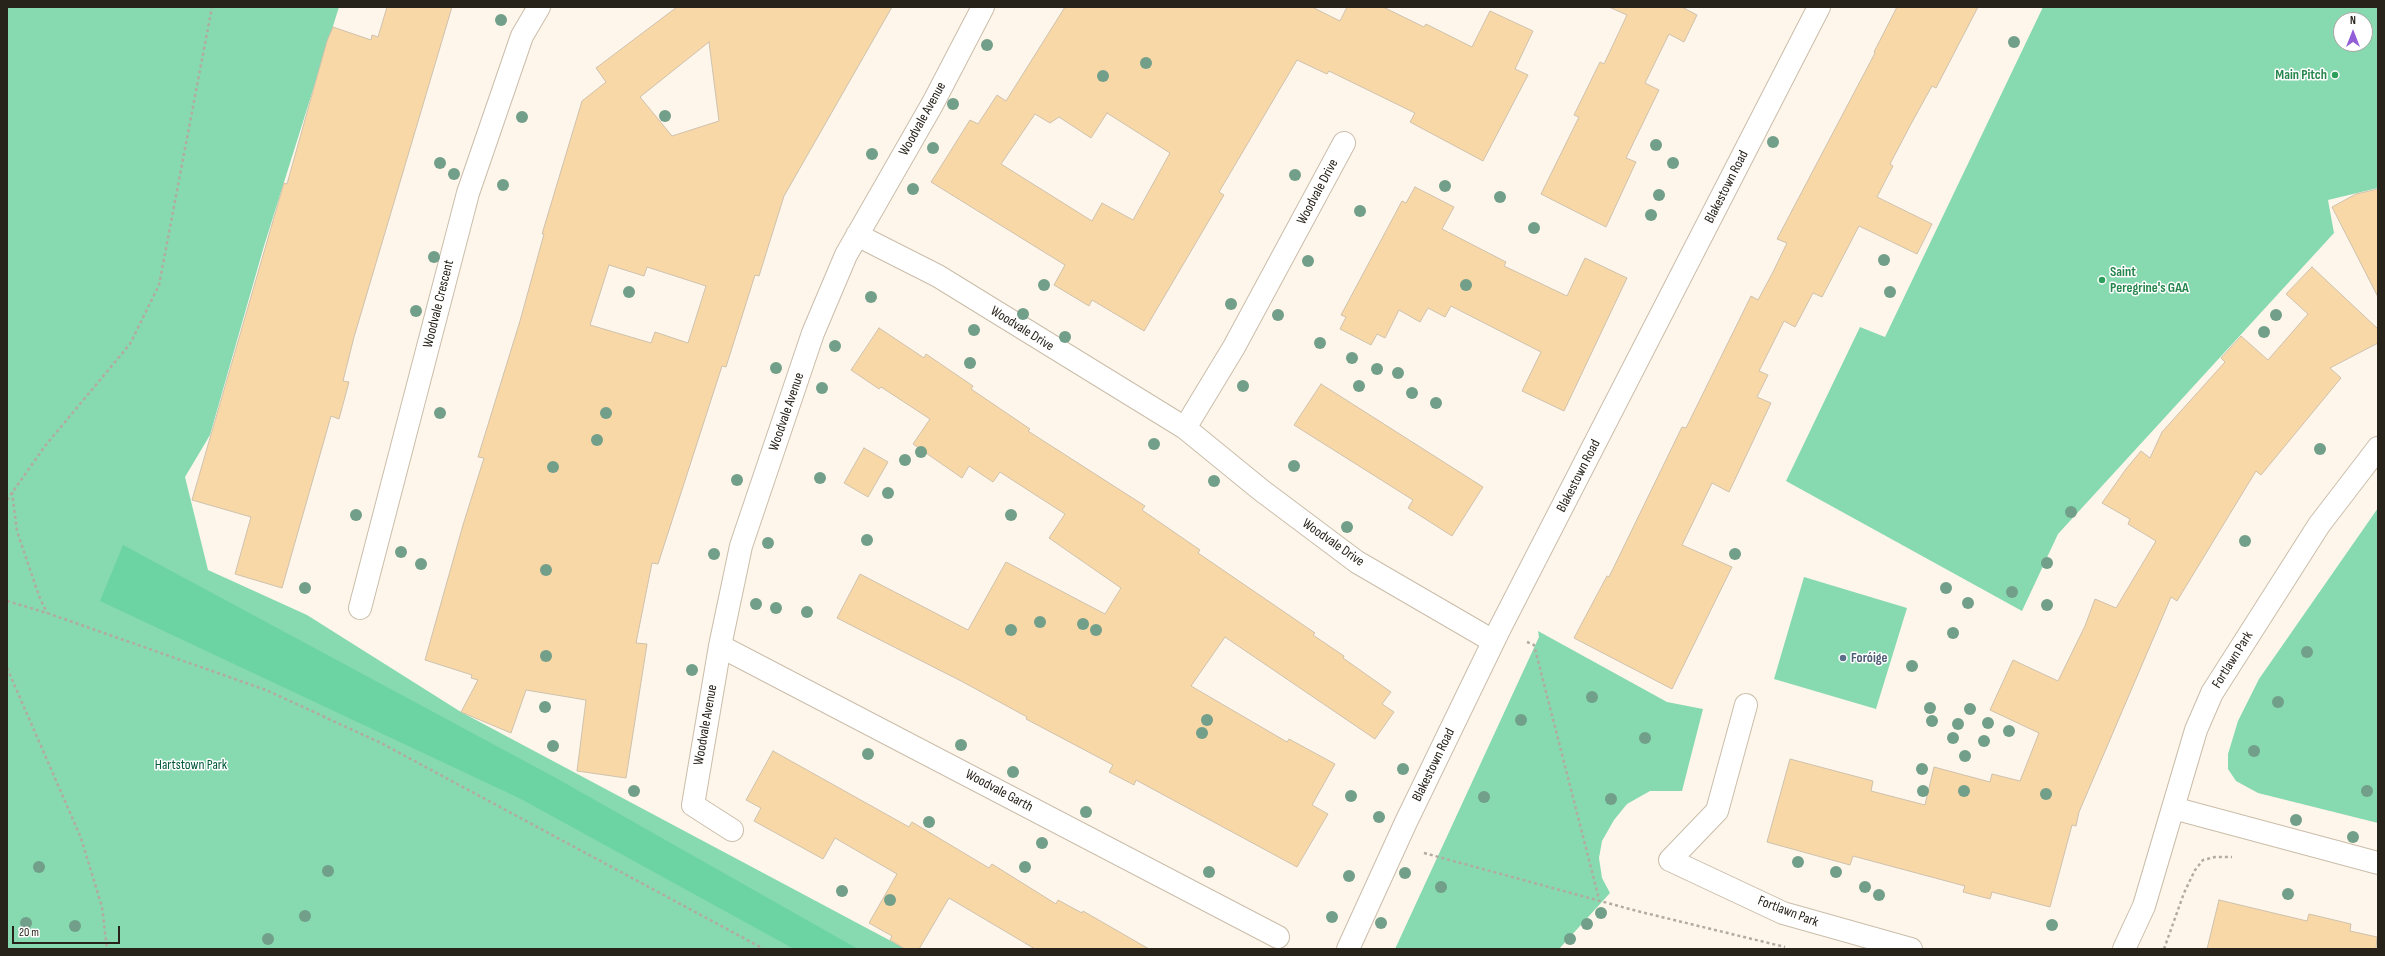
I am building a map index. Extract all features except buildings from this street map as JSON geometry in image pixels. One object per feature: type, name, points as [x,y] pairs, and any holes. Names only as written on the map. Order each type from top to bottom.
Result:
[{"type":"street","name":"Woodvale Crescent","points":[[360,608],[468,193],[522,36],[539,7]]},
{"type":"street","name":"Woodvale Avenue","points":[[732,830],[693,805],[720,646],[743,542],[813,333],[846,255],[933,103],[984,7]]},
{"type":"street","name":"Blakestown Road","points":[[1348,949],[1397,842],[1497,634],[1819,7]]},
{"type":"street","name":"Woodvale Drive","points":[[1184,428],[1234,347],[1344,143]]},
{"type":"street","name":"Woodvale Drive","points":[[857,235],[938,276],[1184,428],[1261,490],[1357,562],[1497,634]]},
{"type":"street","name":"Fortlawn Park","points":[[2124,949],[2144,906],[2196,730],[2212,693],[2319,525],[2378,448]]},
{"type":"street","name":"Woodvale Garth","points":[[720,646],[1278,937]]},
{"type":"street","name":"Fortlawn Park","points":[[1746,705],[1716,811],[1670,860],[1783,913],[1911,949]]},
{"type":"street","points":[[2173,808],[2378,863]]},
{"type":"path","points":[[7,500],[45,446],[130,344],[159,285],[212,7]]},
{"type":"path","points":[[12,491],[17,531],[39,596],[47,613]]},
{"type":"path","points":[[7,601],[47,613],[266,690],[367,737],[764,949]]},
{"type":"path","points":[[1497,634],[1534,645],[1600,899]]},
{"type":"path","points":[[7,668],[81,838],[102,907],[107,949]]},
{"type":"path","points":[[1397,842],[1424,852],[1791,949]]},
{"type":"path","points":[[2164,949],[2184,893],[2195,870],[2203,860],[2215,857],[2239,858]]},
{"type":"green space","name":"Hartstown Park","points":[[7,7],[339,7],[264,246],[210,435],[185,477],[208,570],[307,615],[461,712],[906,949],[7,949]]},
{"type":"green space","name":"Saint Peregrine's GAA","points":[[2043,7],[2378,7],[2378,188],[2328,200],[2334,233],[2058,534],[2022,611],[1786,481],[1860,327],[1885,337]]},
{"type":"green space","points":[[2378,508],[2378,823],[2258,793],[2236,781],[2228,769],[2228,754],[2238,721],[2259,679]]},
{"type":"green space","points":[[123,545],[556,778],[858,949],[794,949],[521,799],[100,601]]},
{"type":"green space","points":[[1804,577],[1907,608],[1876,709],[1774,679]]},
{"type":"green space","points":[[1538,631],[1667,702],[1703,709],[1682,791],[1650,791],[1627,804],[1614,820],[1602,841],[1599,858],[1602,878],[1610,893],[1559,949],[1395,949],[1539,637]]},
{"type":"place","name":"Main Pitch","points":[[2335,75]]},
{"type":"place","name":"Saint Peregrine's GAA","points":[[2102,280]]},
{"type":"place","name":"Foróige","points":[[1843,658]]}]
